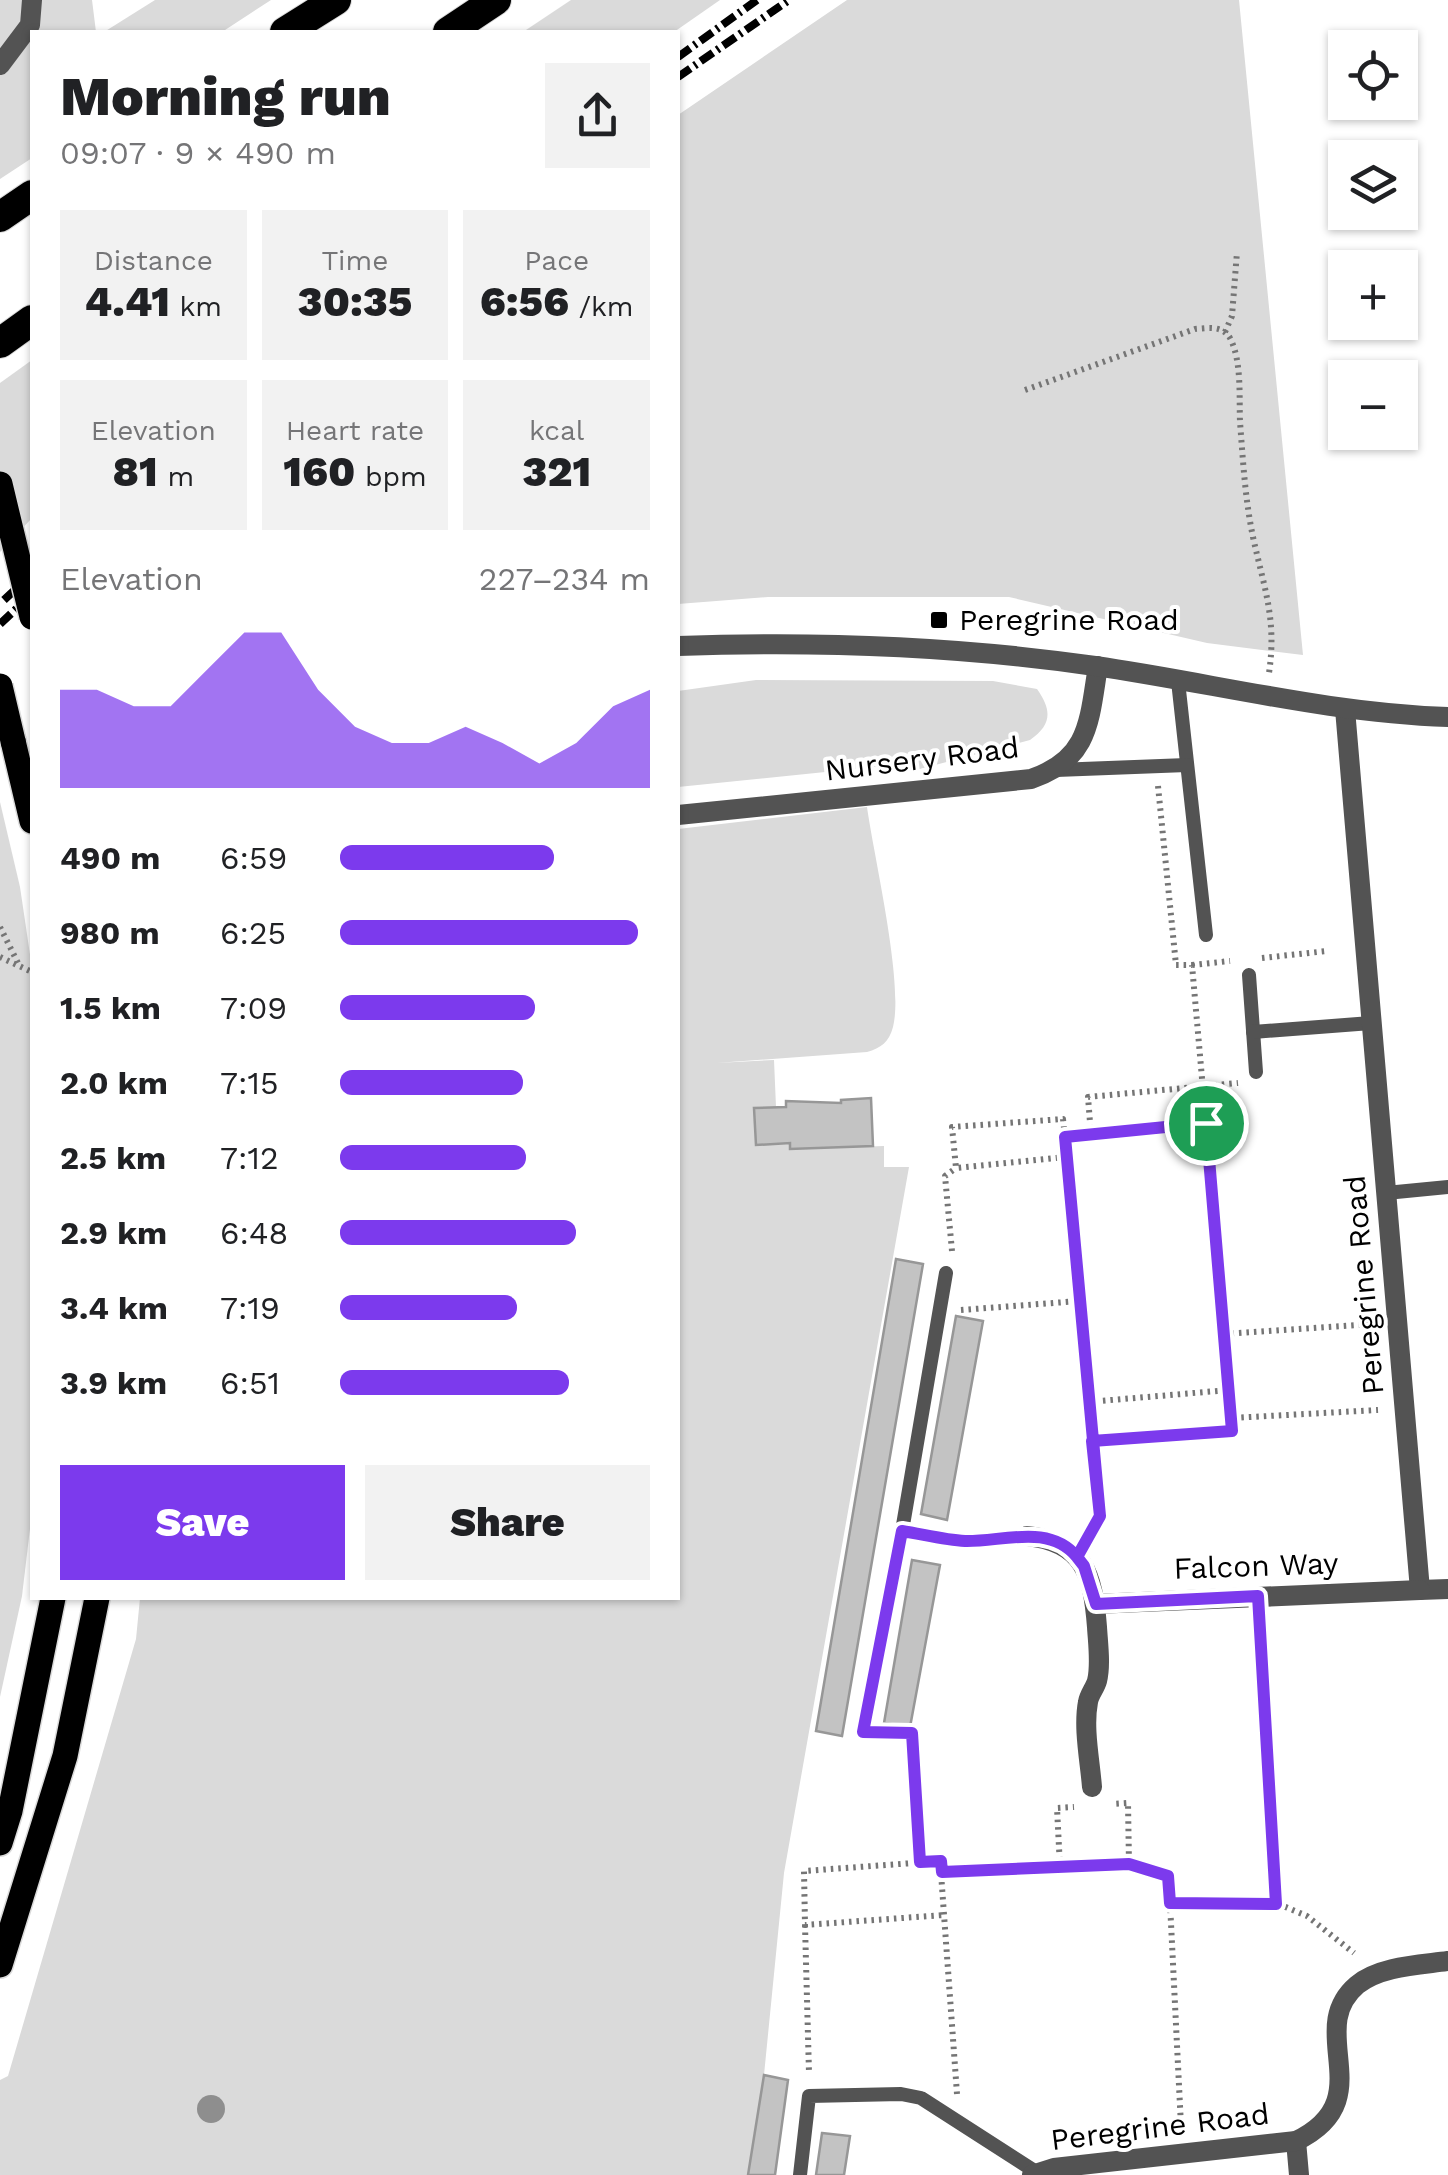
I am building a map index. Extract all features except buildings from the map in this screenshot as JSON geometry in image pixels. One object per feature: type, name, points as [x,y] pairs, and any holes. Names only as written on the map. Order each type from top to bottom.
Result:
[{"type":"highway","points":[[288,30],[336,0]]},
{"type":"highway","points":[[451,30],[496,0]]},
{"type":"highway","points":[[0,218],[30,197]]},
{"type":"highway","points":[[0,343],[30,321]]},
{"type":"main road","points":[[0,484],[30,609]]},
{"type":"main road","points":[[0,686],[28,784]]},
{"type":"main road","points":[[0,1843],[10,1812],[53,1600]]},
{"type":"main road","points":[[0,1965],[65,1756],[97,1600]]},
{"type":"street","points":[[0,65],[30,24],[32,0]]},
{"type":"street","points":[[680,646],[850,645],[1098,666],[1266,697],[1448,717]]},
{"type":"street","name":"Nursery Road","points":[[680,815],[1030,778],[1056,770],[1072,758],[1087,729],[1098,666]]},
{"type":"street","name":"Peregrine Road","points":[[1345,708],[1420,1590]]},
{"type":"street","points":[[1027,1536],[1055,1539],[1077,1557],[1084,1566],[1096,1604],[1098,1680],[1088,1702],[1092,1796]]},
{"type":"street","points":[[1420,1590],[1448,1589]]},
{"type":"street","name":"Falcon Way","points":[[1096,1604],[1420,1590]]},
{"type":"street","name":"Peregrine Road","points":[[1034,2174],[1296,2141],[1315,2132],[1339,2098],[1336,2032],[1341,2008],[1357,1985],[1383,1972],[1448,1961]]},
{"type":"street","name":"Peregrine Road","points":[[1296,2141],[1299,2175]]},
{"type":"lane","points":[[1178,681],[1206,935]]},
{"type":"lane","points":[[1056,770],[1188,765]]},
{"type":"lane","points":[[1250,975],[1256,1072]]},
{"type":"lane","points":[[1253,1032],[1371,1023]]},
{"type":"lane","points":[[1386,1193],[1448,1187]]},
{"type":"lane","points":[[864,1719],[902,1531],[946,1273]]},
{"type":"lane","points":[[902,1531],[964,1541],[1027,1536]]},
{"type":"lane","points":[[800,2175],[809,2096],[901,2094],[922,2098],[959,2120],[1034,2174]]},
{"type":"path","points":[[1225,332],[1232,316],[1237,252]]},
{"type":"path","points":[[1025,390],[1195,330],[1216,328],[1225,332],[1231,340],[1238,377],[1243,470],[1275,638],[1266,697]]},
{"type":"path","points":[[1092,1441],[1232,1431],[1192,965],[1176,966],[1156,766]]},
{"type":"path","points":[[0,927],[19,966]]},
{"type":"path","points":[[0,956],[30,971]]},
{"type":"path","points":[[1090,1134],[1088,1096],[1257,1080],[1256,1072]]},
{"type":"path","points":[[956,1168],[952,1128],[1063,1118],[1100,1516],[1077,1557]]},
{"type":"path","points":[[1065,1137],[1206,1123]]},
{"type":"path","points":[[946,1273],[953,1263],[945,1176],[956,1168],[1066,1157]]},
{"type":"path","points":[[940,1306],[968,1311],[1079,1301]]},
{"type":"path","points":[[1224,1334],[1397,1323]]},
{"type":"path","points":[[1088,1402],[1229,1390]]},
{"type":"path","points":[[1232,1418],[1404,1408]]},
{"type":"path","points":[[1258,1596],[1276,1904]]},
{"type":"path","points":[[864,1719],[863,1732],[912,1733],[920,1862]]},
{"type":"path","points":[[1060,1867],[1057,1808],[1092,1796]]},
{"type":"path","points":[[1110,1804],[1128,1803],[1129,1864]]},
{"type":"path","points":[[809,2096],[804,1872],[941,1861],[959,2120]]},
{"type":"path","points":[[942,1872],[1129,1864],[1168,1876],[1182,2154]]},
{"type":"path","points":[[1170,1903],[1276,1904],[1306,1916],[1351,1954],[1369,1950]]},
{"type":"path","points":[[804,1925],[944,1915]]},
{"type":"shaded area","points":[[0,0],[92,0],[96,30],[30,30],[30,159],[0,179]]},
{"type":"shaded area","points":[[155,0],[271,0],[225,30],[107,30]]},
{"type":"shaded area","points":[[571,0],[720,0],[677,30],[526,30]]},
{"type":"shaded area","points":[[847,0],[1239,0],[1303,655],[1207,643],[1009,597],[768,597],[680,604],[680,114]]},
{"type":"shaded area","points":[[30,361],[30,520],[0,552],[0,383]]},
{"type":"shaded area","points":[[756,680],[993,681],[1037,689],[1047,717],[1042,729],[1030,740],[920,769],[874,767],[680,787],[680,691]]},
{"type":"shaded area","points":[[0,802],[20,887],[30,954],[30,1529],[22,1596],[0,1697]]},
{"type":"shaded area","points":[[867,807],[895,981],[889,1037],[867,1052],[716,1063],[774,1060],[776,1107],[755,1108],[756,1145],[790,1143],[791,1149],[884,1146],[884,1167],[909,1167],[784,1873],[764,2075],[748,2175],[0,2175],[0,2080],[8,2076],[136,1639],[140,1600],[680,1600],[680,829]]},
{"type":"railway","points":[[680,56],[757,0]]},
{"type":"railway","points":[[680,76],[789,0]]},
{"type":"railway","points":[[4,600],[30,576]]},
{"type":"railway","points":[[0,624],[30,596]]},
{"type":"place","name":"Peregrine Road","points":[[939,620]]},
{"type":"route","points":[[1206,1123],[1065,1137],[1092,1441],[1100,1516],[1077,1557],[1084,1566],[1096,1604],[1258,1596],[1276,1904],[1170,1903],[1168,1876],[1129,1864],[942,1872],[941,1861],[920,1862],[912,1733],[863,1732],[902,1531],[964,1541],[1027,1536],[1055,1539],[1077,1557],[1100,1516],[1092,1441],[1232,1431],[1206,1123]]}]
